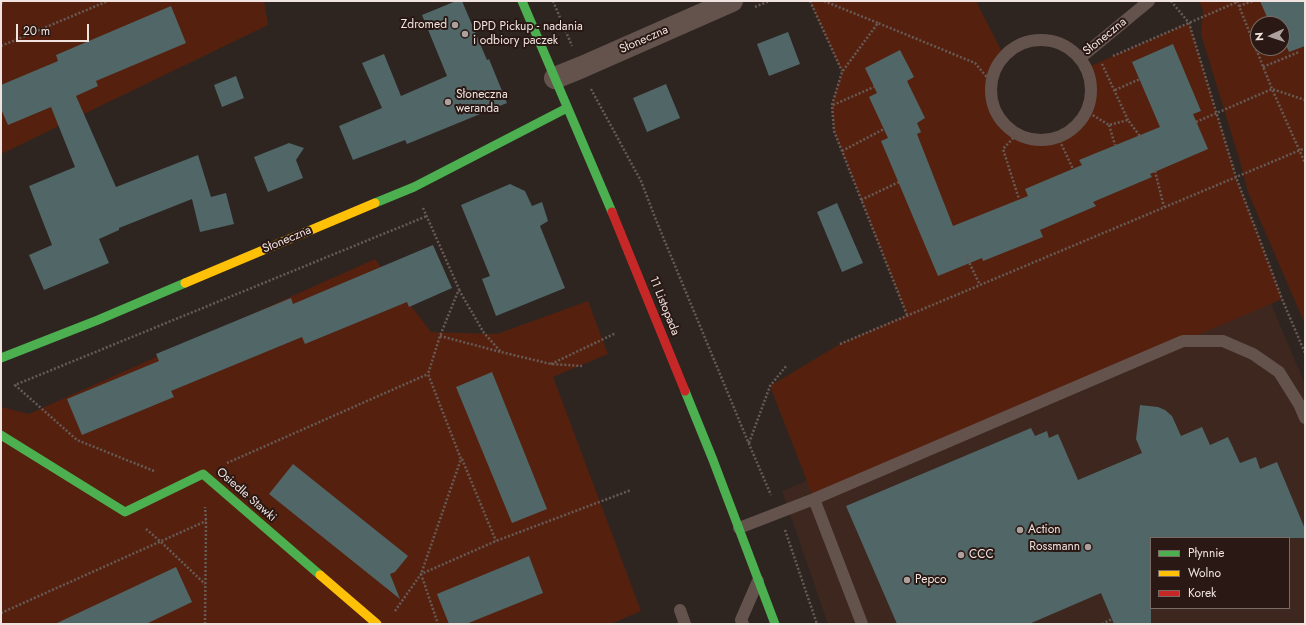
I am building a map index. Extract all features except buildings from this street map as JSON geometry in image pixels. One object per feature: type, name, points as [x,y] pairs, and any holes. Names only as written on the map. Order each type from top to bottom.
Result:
[{"type":"street","name":"11 Listopada","points":[[522,1],[623,238],[713,460],[775,624]]},
{"type":"street","name":"Słoneczna","points":[[556,78],[582,68],[732,1]]},
{"type":"street","name":"Słoneczna","points":[[1,358],[98,320],[414,188],[567,108]]},
{"type":"street","points":[[1,435],[125,512]]},
{"type":"street","name":"Osiedle Stawki","points":[[125,512],[203,474],[377,624]]},
{"type":"lane","name":"Słoneczna","points":[[1083,63],[1149,1]]},
{"type":"lane","name":"Słoneczna","points":[[990,81],[1003,54],[1028,40],[1056,41],[1083,63],[1091,90],[1086,112],[1075,127],[1058,138],[1037,141],[1016,135]]},
{"type":"lane","points":[[990,81],[994,112],[1016,135]]},
{"type":"lane","points":[[739,528],[814,499],[1183,341],[1222,341],[1253,354],[1279,372],[1299,404],[1305,418]]},
{"type":"lane","points":[[814,499],[862,624]]},
{"type":"lane","points":[[743,624],[741,620],[759,580]]},
{"type":"lane","points":[[680,610],[685,624]]},
{"type":"path","points":[[1,46],[108,1]]},
{"type":"path","points":[[553,1],[588,83],[641,181],[749,444],[779,512],[817,624]]},
{"type":"path","points":[[810,1],[842,72]]},
{"type":"path","points":[[824,1],[975,63],[990,81]]},
{"type":"path","points":[[1171,1],[1189,23],[1236,177],[1305,353]]},
{"type":"path","points":[[1239,6],[1253,1]]},
{"type":"path","points":[[1109,58],[1237,2],[1272,89],[1305,163]]},
{"type":"path","points":[[878,23],[842,72],[832,105],[834,131],[907,315]]},
{"type":"path","points":[[1263,67],[1299,52]]},
{"type":"path","points":[[1083,63],[1101,62],[1128,120],[1142,139]]},
{"type":"path","points":[[1115,90],[1140,79]]},
{"type":"path","points":[[832,105],[874,87]]},
{"type":"path","points":[[1196,122],[1272,89],[1305,100]]},
{"type":"path","points":[[1086,112],[1109,126],[1115,145]]},
{"type":"path","points":[[1109,126],[1128,120]]},
{"type":"path","points":[[842,151],[884,129]]},
{"type":"path","points":[[1016,135],[1003,149],[1019,199]]},
{"type":"path","points":[[1058,138],[1073,169]]},
{"type":"path","points":[[840,344],[1305,148]]},
{"type":"path","points":[[1154,166],[1164,207]]},
{"type":"path","points":[[861,200],[899,182]]},
{"type":"path","points":[[414,188],[459,289],[484,333],[501,352]]},
{"type":"path","points":[[184,483],[77,440],[15,385],[427,216]]},
{"type":"path","points":[[966,256],[980,285]]},
{"type":"path","points":[[459,289],[440,336],[428,374],[496,541]]},
{"type":"path","points":[[551,364],[616,333]]},
{"type":"path","points":[[440,336],[551,364],[582,366]]},
{"type":"path","points":[[749,444],[770,386],[787,365]]},
{"type":"path","points":[[205,624],[206,521],[203,474],[428,374]]},
{"type":"path","points":[[395,612],[421,574],[462,458]]},
{"type":"path","points":[[421,574],[496,541],[632,490]]},
{"type":"path","points":[[125,512],[161,542],[205,584]]},
{"type":"path","points":[[1,613],[206,521]]},
{"type":"path","points":[[421,574],[438,624]]},
{"type":"path","points":[[1102,624],[1112,619]]},
{"type":"shaded area","points":[[1,1],[264,1],[268,25],[1,154]]},
{"type":"shaded area","points":[[810,1],[976,1],[1003,54],[990,81],[994,112],[1016,135],[1037,141],[1058,137],[1075,127],[1086,112],[1091,90],[1086,68],[1189,23],[1236,177],[1282,299],[814,499],[770,386],[840,344],[907,315],[834,131],[832,105],[842,72]]},
{"type":"shaded area","points":[[1199,1],[1305,1],[1305,324],[1248,192],[1201,34],[1203,10]]},
{"type":"shaded area","points":[[375,259],[431,332],[497,334],[588,301],[608,354],[553,377],[641,611],[611,624],[1,624],[1,407],[29,414]]},
{"type":"shaded area","points":[[1264,287],[1305,384],[1305,624],[828,624],[782,491]]},
{"type":"traffic: fast","points":[[522,1],[612,212]]},
{"type":"traffic: fast","points":[[375,203],[414,187],[567,108]]},
{"type":"traffic: fast","points":[[1,358],[98,320],[185,283]]},
{"type":"traffic: fast","points":[[685,391],[713,460],[775,624]]},
{"type":"traffic: fast","points":[[1,435],[125,512],[203,474],[320,575]]},
{"type":"traffic: slow","points":[[185,283],[375,203]]},
{"type":"traffic: slow","points":[[320,575],[377,624]]},
{"type":"traffic: jam","points":[[612,212],[685,391]]},
{"type":"place","name":"Zdromed","points":[[455,25]]},
{"type":"place","name":"DPD Pickup - nadania i odbiory paczek","points":[[465,34]]},
{"type":"place","name":"Słoneczna weranda","points":[[448,102]]},
{"type":"place","name":"Action","points":[[1020,530]]},
{"type":"place","name":"Rossmann","points":[[1088,547]]},
{"type":"place","name":"CCC","points":[[961,555]]},
{"type":"place","name":"Pepco","points":[[907,580]]}]
